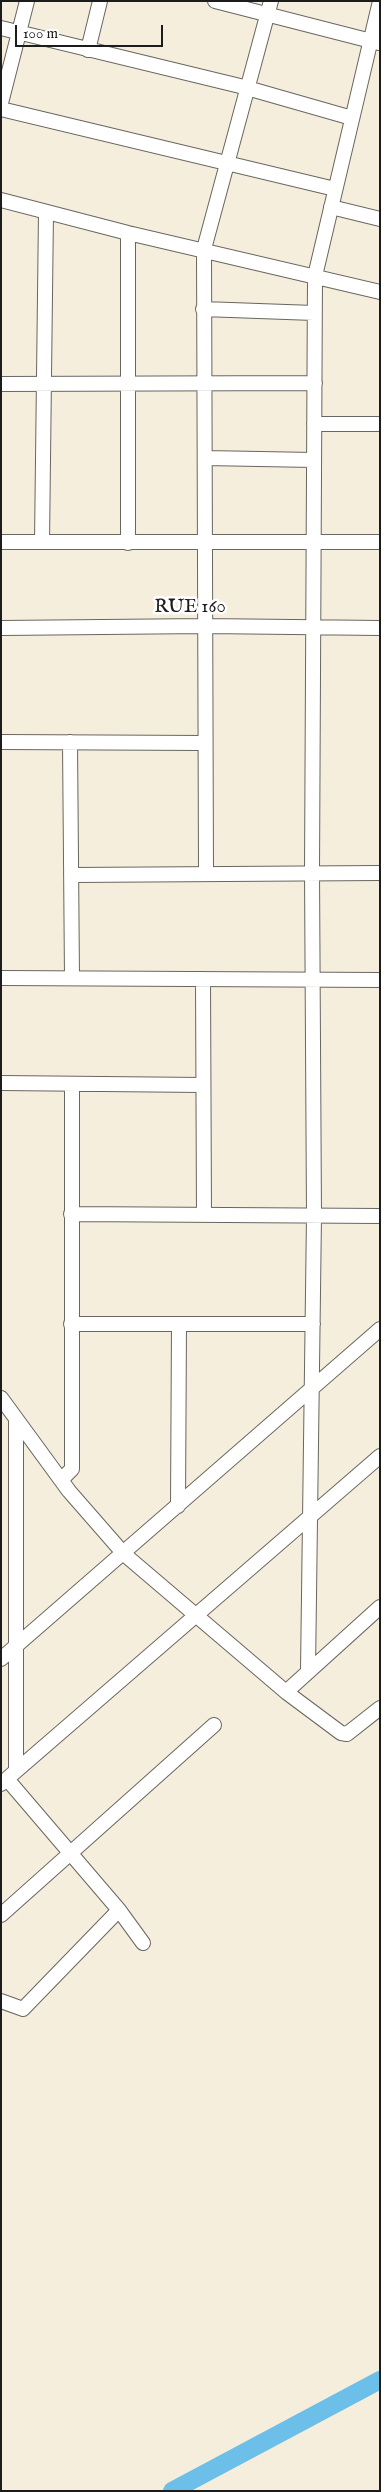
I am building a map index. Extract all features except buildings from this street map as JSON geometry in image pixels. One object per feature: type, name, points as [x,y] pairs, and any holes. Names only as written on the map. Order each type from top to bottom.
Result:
[{"type":"street","points":[[1,103],[27,1]]},
{"type":"street","points":[[88,50],[100,1]]},
{"type":"street","points":[[215,1],[270,8],[375,42]]},
{"type":"street","points":[[308,1671],[314,1216],[312,872],[315,628],[315,276],[352,118],[375,42],[380,1]]},
{"type":"street","points":[[206,873],[204,743],[204,249],[270,8]]},
{"type":"street","points":[[1,28],[248,88],[352,118]]},
{"type":"street","points":[[1,109],[335,189]]},
{"type":"street","points":[[1,200],[128,233],[204,249],[380,292]]},
{"type":"street","points":[[331,207],[380,219]]},
{"type":"street","points":[[42,542],[46,212]]},
{"type":"street","points":[[128,233],[128,543]]},
{"type":"street","points":[[203,309],[314,313]]},
{"type":"street","points":[[1,384],[315,382]]},
{"type":"street","points":[[314,424],[380,424]]},
{"type":"street","points":[[205,458],[314,460]]},
{"type":"street","points":[[1,542],[380,542]]},
{"type":"street","name":"RUE 160","points":[[1,628],[205,626],[380,628]]},
{"type":"street","points":[[1,742],[204,743]]},
{"type":"street","points":[[70,742],[72,978]]},
{"type":"street","points":[[71,875],[380,873]]},
{"type":"street","points":[[1,978],[380,980]]},
{"type":"street","points":[[203,980],[204,1215]]},
{"type":"street","points":[[1,1083],[203,1085]]},
{"type":"street","points":[[61,1480],[72,1469],[72,1084]]},
{"type":"street","points":[[71,1214],[380,1216]]},
{"type":"street","points":[[71,1324],[313,1324]]},
{"type":"street","points":[[178,1506],[179,1324]]},
{"type":"street","points":[[1,1659],[124,1554],[380,1329]]},
{"type":"street","points":[[1,1398],[61,1480],[124,1554],[286,1692],[341,1733],[347,1734],[380,1708]]},
{"type":"street","points":[[16,1420],[17,1645],[8,1778],[119,1910],[143,1943]]},
{"type":"street","points":[[8,1778],[194,1615],[380,1456]]},
{"type":"street","points":[[286,1692],[380,1607]]},
{"type":"street","points":[[1,1915],[69,1852],[214,1725]]},
{"type":"street","points":[[1,2001],[24,2010],[119,1910]]},
{"type":"waterway","points":[[172,2491],[380,2380]]}]
